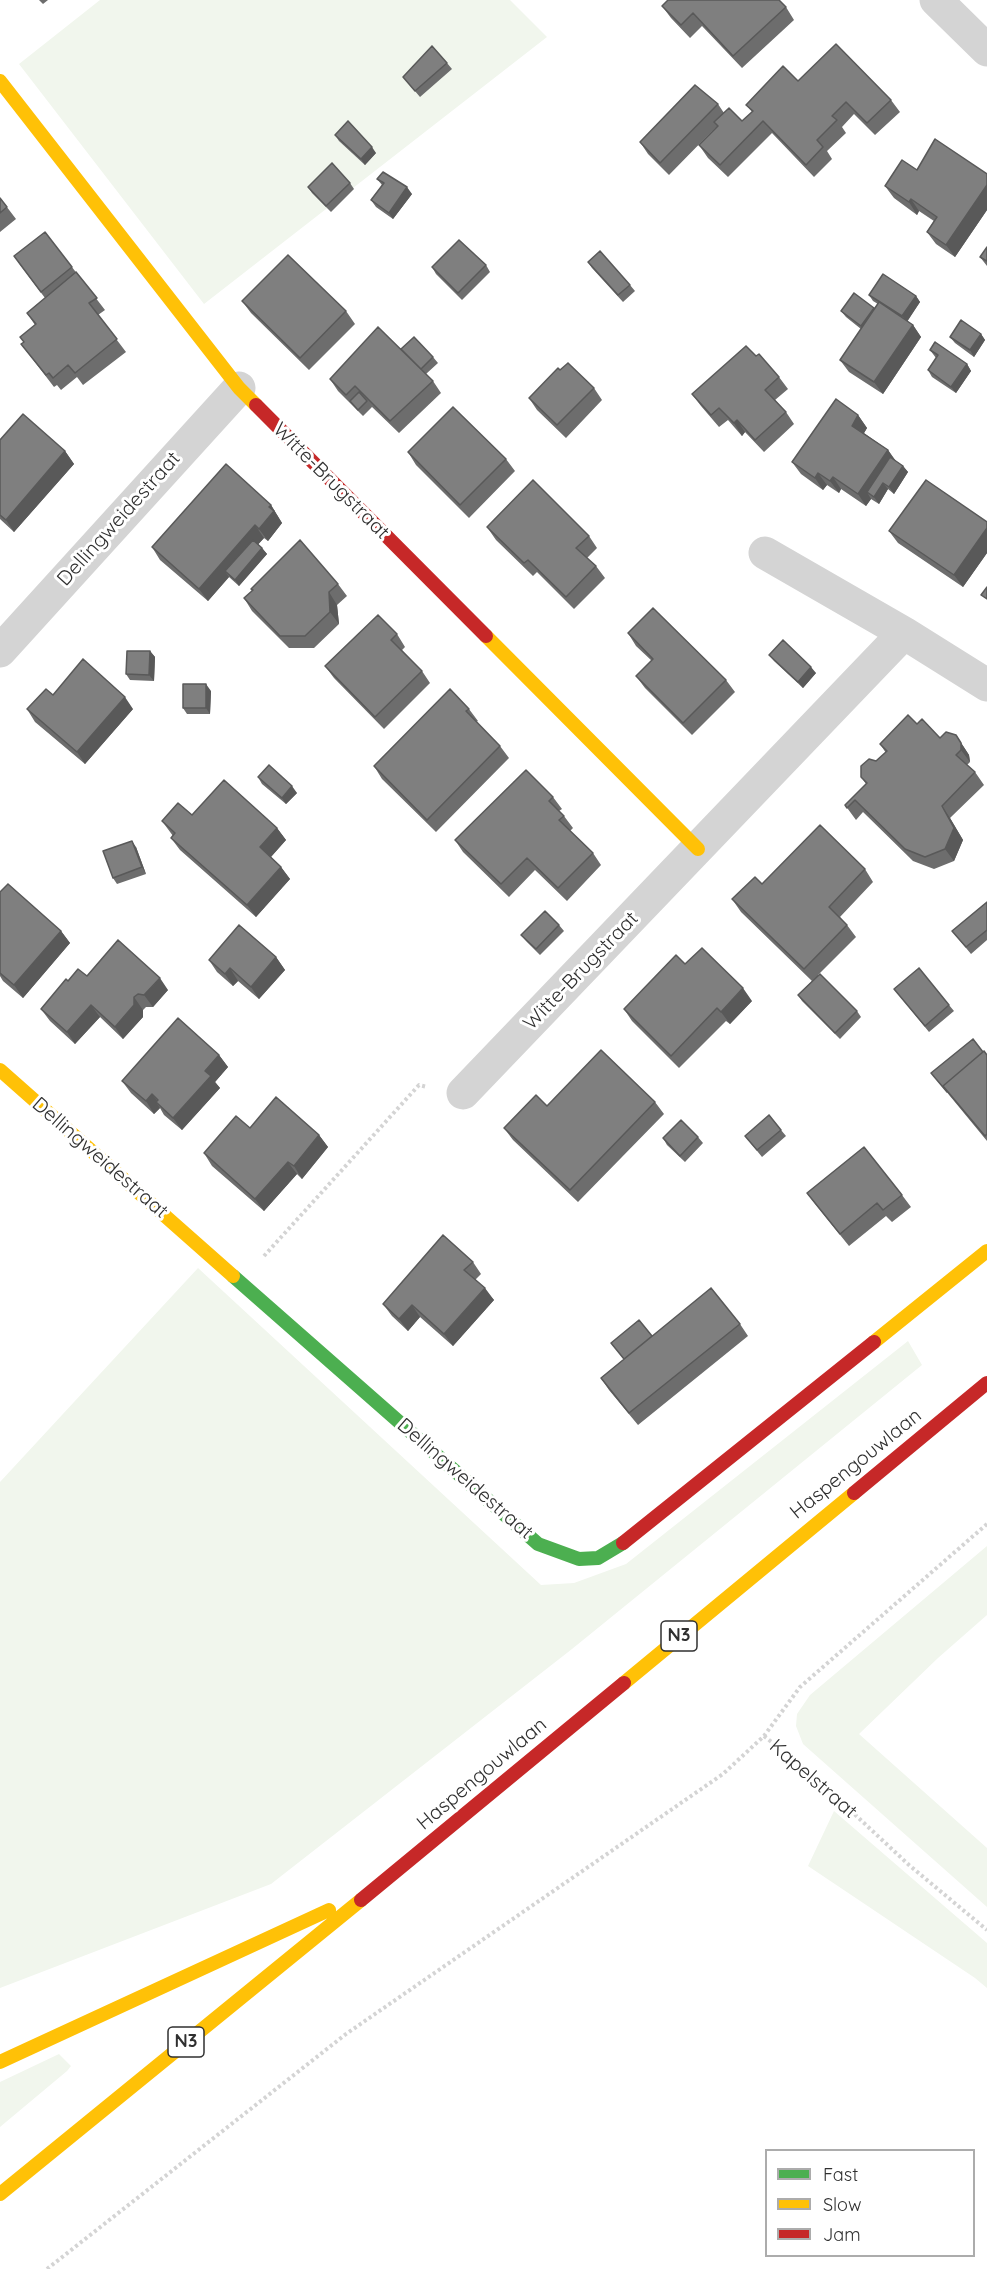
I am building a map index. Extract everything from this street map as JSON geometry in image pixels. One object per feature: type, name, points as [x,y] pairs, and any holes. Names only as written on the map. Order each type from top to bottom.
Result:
[{"type":"street","points":[[936,0],[987,50]]},
{"type":"street","name":"Witte-Brugstraat","points":[[0,81],[239,388],[698,849]]},
{"type":"street","name":"Dellingweidestraat","points":[[0,651],[239,388]]},
{"type":"street","points":[[765,553],[904,633],[987,686]]},
{"type":"street","name":"Witte-Brugstraat","points":[[463,1093],[904,633]]},
{"type":"street","name":"Dellingweidestraat","points":[[0,1070],[538,1544],[579,1559],[598,1558],[629,1540],[987,1251]]},
{"type":"street","name":"Haspengouwlaan","points":[[0,2194],[372,1891],[987,1383]]},
{"type":"street","points":[[0,2062],[372,1891]]},
{"type":"path","points":[[241,1282],[419,1085],[463,1093]]},
{"type":"path","name":"Kapelstraat","points":[[987,1524],[801,1687],[764,1736],[806,1769],[909,1865],[987,1930]]},
{"type":"path","points":[[47,2269],[346,2034],[723,1774],[764,1736]]},
{"type":"shaded area","points":[[100,0],[510,0],[547,37],[204,304],[19,64]]},
{"type":"shaded area","points":[[198,1268],[541,1585],[574,1583],[626,1564],[908,1341],[922,1365],[572,1649],[271,1884],[0,1988],[0,1482]]},
{"type":"shaded area","points":[[987,1546],[987,1615],[938,1658],[859,1734],[987,1848],[987,1907],[803,1744],[796,1726],[797,1714],[810,1695]]},
{"type":"shaded area","points":[[834,1811],[987,1943],[987,1988],[808,1866]]},
{"type":"shaded area","points":[[59,2054],[71,2066],[67,2071],[0,2127],[0,2082]]},
{"type":"building","points":[[668,0],[779,0],[786,7],[733,56],[693,13],[681,25],[662,6]]},
{"type":"building","points":[[836,44],[891,100],[867,123],[846,102],[832,116],[837,120],[817,140],[823,147],[806,165],[763,121],[720,165],[699,145],[718,126],[714,122],[729,108],[742,121],[753,111],[746,105],[783,66],[798,81]]},
{"type":"building","points":[[432,46],[447,63],[415,91],[403,77]]},
{"type":"building","points":[[695,85],[718,104],[660,163],[640,142]]},
{"type":"building","points":[[348,121],[372,147],[361,159],[335,135]]},
{"type":"building","points":[[935,139],[987,174],[987,185],[946,245],[927,232],[937,217],[911,199],[909,202],[885,186],[902,160],[917,170]]},
{"type":"building","points":[[332,163],[350,183],[326,206],[308,187]]},
{"type":"building","points":[[383,172],[407,187],[389,213],[371,200],[384,183],[377,179]]},
{"type":"building","points":[[0,198],[7,207],[0,213]]},
{"type":"building","points":[[45,232],[72,267],[41,292],[14,256]]},
{"type":"building","points":[[459,240],[486,265],[458,293],[432,267]]},
{"type":"building","points":[[987,247],[987,261],[980,257]]},
{"type":"building","points":[[600,251],[630,285],[618,295],[588,262]]},
{"type":"building","points":[[288,255],[346,311],[300,358],[242,301]]},
{"type":"building","points":[[76,272],[97,298],[89,303],[117,339],[75,373],[68,365],[53,378],[49,373],[46,375],[21,344],[24,342],[20,337],[36,324],[27,313]]},
{"type":"building","points":[[883,274],[916,296],[902,316],[869,295]]},
{"type":"building","points":[[854,293],[874,308],[861,326],[841,311]]},
{"type":"building","points":[[879,302],[913,325],[874,382],[840,360]]},
{"type":"building","points":[[961,320],[981,334],[970,350],[950,337]]},
{"type":"building","points":[[378,327],[433,381],[390,421],[355,386],[346,395],[330,379]]},
{"type":"building","points":[[414,337],[433,357],[421,369],[401,349]]},
{"type":"building","points":[[935,342],[967,364],[951,387],[928,370],[938,355],[930,350]]},
{"type":"building","points":[[746,346],[756,356],[759,354],[779,377],[765,390],[786,412],[755,440],[737,420],[734,423],[719,408],[711,415],[692,394]]},
{"type":"building","points":[[568,363],[594,388],[557,425],[529,398],[558,368],[560,370]]},
{"type":"building","points":[[359,392],[367,401],[358,410],[350,401]]},
{"type":"building","points":[[836,399],[858,415],[852,426],[888,450],[858,494],[833,477],[830,481],[818,473],[815,478],[792,462]]},
{"type":"building","points":[[453,407],[506,459],[460,505],[408,452]]},
{"type":"building","points":[[23,414],[65,451],[6,520],[0,515],[0,440]]},
{"type":"building","points":[[890,457],[903,466],[889,487],[883,483],[874,497],[867,492]]},
{"type":"building","points":[[226,464],[271,505],[269,507],[274,511],[259,529],[255,525],[199,589],[152,547]]},
{"type":"building","points":[[533,480],[589,536],[576,548],[596,566],[566,597],[528,560],[524,563],[487,527]]},
{"type":"building","points":[[926,480],[987,522],[987,528],[954,575],[889,531]]},
{"type":"building","points":[[253,540],[262,548],[235,580],[225,571]]},
{"type":"building","points":[[300,540],[338,584],[329,592],[330,612],[305,636],[280,636],[244,598]]},
{"type":"building","points":[[987,587],[987,599],[981,595]]},
{"type":"building","points":[[653,608],[726,680],[683,723],[636,676],[653,659],[628,633]]},
{"type":"building","points":[[378,615],[397,634],[391,640],[422,671],[375,717],[325,666]]},
{"type":"building","points":[[783,640],[811,667],[798,682],[769,655]]},
{"type":"building","points":[[127,651],[150,651],[149,675],[126,674]]},
{"type":"building","points":[[83,659],[125,697],[77,752],[27,709],[46,689],[53,695]]},
{"type":"building","points":[[183,684],[206,684],[206,708],[183,708]]},
{"type":"building","points":[[450,689],[469,709],[466,711],[500,746],[427,820],[374,766]]},
{"type":"building","points":[[908,715],[917,724],[922,719],[940,738],[946,732],[956,735],[961,743],[961,750],[956,755],[975,772],[942,806],[954,828],[945,849],[925,857],[905,849],[855,800],[847,808],[845,805],[867,783],[861,777],[861,766],[869,759],[876,761],[887,751],[880,744]]},
{"type":"building","points":[[269,765],[292,786],[282,798],[258,777]]},
{"type":"building","points":[[526,770],[553,797],[549,801],[564,816],[559,820],[593,853],[558,888],[527,858],[501,884],[455,840]]},
{"type":"building","points":[[224,780],[277,828],[260,847],[281,867],[247,905],[171,838],[175,833],[162,821],[178,803],[192,815]]},
{"type":"building","points":[[820,825],[865,869],[829,907],[847,925],[804,969],[732,899],[755,877],[762,884]]},
{"type":"building","points":[[132,841],[142,867],[113,878],[103,851]]},
{"type":"building","points":[[8,884],[61,931],[14,985],[0,973],[0,892]]},
{"type":"building","points":[[987,902],[987,930],[966,947],[952,931]]},
{"type":"building","points":[[545,911],[559,925],[536,949],[521,935]]},
{"type":"building","points":[[239,925],[276,957],[251,987],[230,968],[225,974],[209,960]]},
{"type":"building","points":[[118,940],[160,978],[144,995],[138,994],[134,997],[134,1005],[115,1027],[91,1005],[67,1032],[41,1009],[66,979],[68,981],[78,969],[87,976]]},
{"type":"building","points":[[702,948],[743,988],[721,1012],[717,1008],[671,1056],[624,1009],[676,955],[685,964]]},
{"type":"building","points":[[919,968],[949,1005],[925,1026],[894,989]]},
{"type":"building","points":[[820,974],[857,1011],[835,1033],[798,995]]},
{"type":"building","points":[[178,1018],[219,1055],[205,1071],[211,1076],[173,1118],[156,1102],[158,1100],[152,1094],[146,1101],[122,1081]]},
{"type":"building","points":[[973,1039],[983,1052],[943,1086],[947,1092],[931,1073]]},
{"type":"building","points":[[601,1050],[655,1102],[570,1190],[504,1128],[536,1095],[547,1106]]},
{"type":"building","points":[[984,1051],[987,1055],[987,1134],[985,1136],[943,1086]]},
{"type":"building","points":[[276,1097],[319,1135],[294,1166],[288,1162],[255,1199],[204,1153],[236,1116],[250,1128]]},
{"type":"building","points":[[769,1115],[781,1130],[757,1150],[745,1136]]},
{"type":"building","points":[[681,1120],[698,1137],[680,1156],[663,1138]]},
{"type":"building","points":[[864,1147],[902,1195],[883,1210],[877,1203],[840,1234],[807,1193]]},
{"type":"building","points":[[443,1235],[473,1262],[464,1270],[485,1288],[444,1334],[412,1305],[399,1319],[383,1304]]},
{"type":"building","points":[[711,1288],[740,1324],[629,1413],[601,1378]]},
{"type":"building","points":[[639,1320],[652,1336],[624,1359],[611,1343]]},
{"type":"traffic: fast","points":[[233,1276],[538,1544],[579,1559],[598,1558],[623,1543]]},
{"type":"traffic: slow","points":[[0,81],[239,388],[256,405]]},
{"type":"traffic: slow","points":[[486,636],[698,849]]},
{"type":"traffic: slow","points":[[0,1070],[233,1276]]},
{"type":"traffic: slow","points":[[874,1342],[987,1251]]},
{"type":"traffic: slow","points":[[624,1683],[854,1493]]},
{"type":"traffic: slow","points":[[0,2194],[361,1900]]},
{"type":"traffic: slow","points":[[0,2062],[329,1910]]},
{"type":"traffic: jam","points":[[256,405],[486,636]]},
{"type":"traffic: jam","points":[[623,1543],[874,1342]]},
{"type":"traffic: jam","points":[[854,1493],[987,1383]]},
{"type":"traffic: jam","points":[[361,1900],[624,1683]]}]
